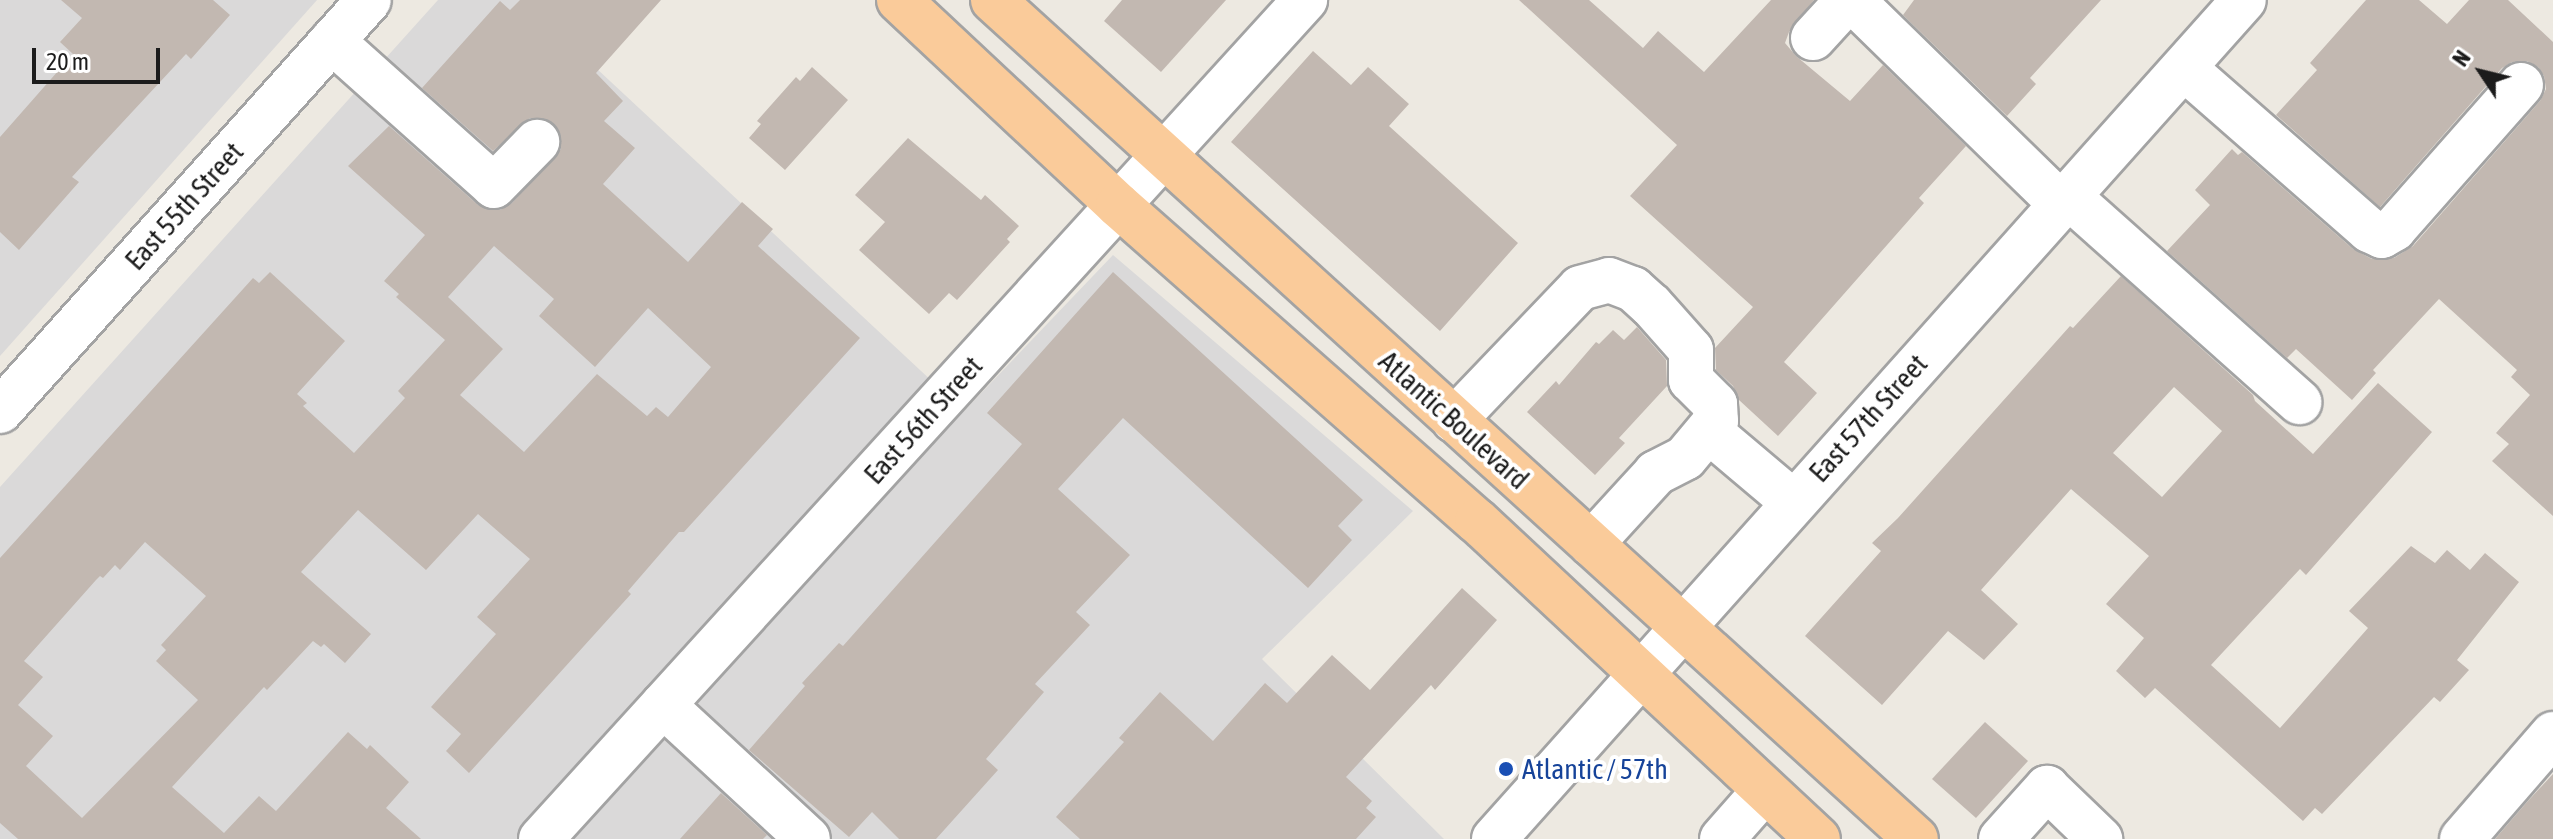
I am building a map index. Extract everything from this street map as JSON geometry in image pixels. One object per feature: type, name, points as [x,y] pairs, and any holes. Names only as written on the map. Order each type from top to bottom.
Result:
[{"type":"main road","points":[[899,0],[1118,205],[1477,521],[1818,839]]},
{"type":"main road","name":"Atlantic Boulevard","points":[[993,0],[1916,839]]},
{"type":"street","name":"East 55th Street","points":[[0,411],[369,0]]},
{"type":"street","name":"East 56th Street","points":[[541,839],[1305,0]]},
{"type":"street","points":[[1813,38],[1850,0],[2064,200],[2299,402]]},
{"type":"street","name":"East 57th Street","points":[[1494,839],[2244,0]]},
{"type":"street","points":[[332,41],[494,186],[537,142]]},
{"type":"street","points":[[2184,68],[2369,230],[2382,236],[2394,229],[2521,85]]},
{"type":"street","points":[[1454,420],[1580,288],[1609,280],[1633,289],[1691,350],[1691,380],[1715,404],[1716,421],[1685,458],[1656,473],[1591,544]]},
{"type":"street","points":[[1709,431],[1793,502]]},
{"type":"street","points":[[663,705],[808,839]]},
{"type":"street","points":[[2462,839],[2553,734]]},
{"type":"street","points":[[2001,839],[2047,788],[2100,839]]},
{"type":"street","points":[[1722,839],[1765,790]]},
{"type":"shaded area","points":[[0,0],[317,0],[0,356]]},
{"type":"shaded area","points":[[438,0],[523,0],[964,411],[1113,255],[1413,511],[1262,659],[1444,839],[0,839],[0,487]]},
{"type":"building","points":[[61,0],[213,0],[230,15],[191,59],[186,54],[72,177],[79,182],[19,250],[0,232],[0,137],[73,54],[60,42],[82,18]]},
{"type":"building","points":[[520,0],[661,0],[596,73],[623,101],[604,121],[635,148],[603,184],[688,262],[742,202],[773,229],[758,246],[860,338],[684,532],[679,532],[628,591],[631,594],[469,773],[446,751],[461,734],[431,707],[496,634],[477,617],[530,559],[478,514],[426,570],[358,510],[301,572],[371,634],[345,663],[324,644],[321,647],[313,641],[267,690],[264,687],[172,787],[224,833],[259,796],[276,811],[348,732],[367,749],[370,745],[409,782],[386,808],[421,839],[18,839],[0,823],[0,558],[253,278],[259,283],[270,272],[345,341],[297,394],[307,403],[303,406],[354,453],[405,398],[398,391],[445,340],[396,297],[399,294],[384,281],[425,235],[348,166],[389,126],[478,205],[500,210],[512,203],[561,149],[561,136],[555,125],[542,118],[530,118],[493,151],[422,88],[500,1],[510,10]],"holes":[[[494,246],[554,299],[539,316],[595,367],[648,308],[711,367],[668,417],[656,407],[647,416],[597,374],[524,452],[460,395],[503,349],[448,297]],[[145,542],[206,596],[161,645],[166,650],[156,661],[198,700],[82,818],[26,766],[53,736],[18,705],[43,677],[24,661],[100,576],[103,578],[115,565],[120,570]]]},
{"type":"building","points":[[1122,0],[1226,0],[1161,72],[1104,21]]},
{"type":"building","points":[[1519,0],[1589,0],[1643,48],[1658,31],[1704,72],[1771,0],[1814,0],[1789,32],[1785,43],[1796,56],[1850,101],[1883,65],[1966,146],[1919,198],[1924,203],[1784,362],[1817,393],[1778,436],[1739,400],[1733,386],[1716,370],[1715,348],[1753,307],[1630,196],[1677,145]]},
{"type":"building","points":[[1914,0],[2101,0],[2030,78],[2036,84],[2007,116],[1903,15]]},
{"type":"building","points":[[2366,0],[2419,0],[2447,24],[2469,0],[2508,0],[2553,42],[2553,516],[2492,461],[2509,444],[2496,433],[2530,395],[2511,377],[2517,370],[2439,299],[2373,370],[2376,373],[2352,400],[2296,349],[2287,358],[2167,251],[2210,205],[2195,190],[2232,149],[2238,155],[2242,152],[2353,249],[2372,259],[2394,258],[2413,246],[2540,101],[2546,89],[2544,76],[2538,67],[2527,61],[2512,62],[2502,68],[2380,207],[2276,115],[2317,70],[2310,63]]},
{"type":"building","points":[[1313,51],[1351,85],[1368,67],[1409,104],[1389,126],[1518,243],[1440,331],[1231,142]]},
{"type":"building","points":[[812,67],[848,100],[785,170],[749,138],[761,124],[757,121],[796,77],[800,81]]},
{"type":"building","points":[[908,138],[981,200],[985,195],[1019,226],[1007,239],[1010,242],[957,300],[949,293],[929,314],[859,250],[885,222],[855,195]]},
{"type":"building","points":[[1113,272],[1363,500],[1338,526],[1352,540],[1308,588],[1123,418],[1058,489],[1130,555],[1076,612],[1090,625],[1035,684],[1044,692],[986,759],[998,770],[936,839],[899,839],[872,812],[849,837],[749,750],[805,686],[802,683],[839,643],[843,646],[1022,444],[987,413]]},
{"type":"building","points":[[2121,276],[2253,395],[2255,401],[2313,454],[2378,383],[2432,432],[2306,575],[2300,569],[2211,665],[2280,728],[2368,628],[2349,611],[2411,546],[2435,563],[2447,550],[2470,570],[2485,553],[2519,582],[2457,660],[2469,670],[2440,702],[2434,697],[2322,814],[2315,808],[2303,821],[2155,688],[2145,698],[2116,671],[2144,638],[2106,604],[2149,556],[2071,489],[1981,590],[2018,624],[1984,660],[1948,631],[1882,705],[1805,636],[1881,551],[1872,543],[2070,326],[2073,328]],"holes":[[[2174,387],[2222,431],[2162,497],[2113,453]]]},
{"type":"building","points":[[1637,327],[1666,360],[1667,386],[1619,438],[1625,443],[1595,475],[1527,412],[1556,381],[1559,385],[1596,342],[1599,344],[1613,330],[1624,340]]},
{"type":"building","points":[[1462,588],[1497,620],[1435,690],[1431,685],[1346,777],[1372,801],[1366,808],[1376,817],[1356,839],[1080,839],[1056,817],[1124,742],[1119,738],[1160,692],[1213,741],[1265,683],[1287,703],[1332,655],[1370,690]]},
{"type":"building","points":[[1985,722],[2028,761],[1976,818],[1932,779]]},
{"type":"building","points":[[2553,774],[2553,839],[2495,839],[2527,802]]},
{"type":"building","points":[[721,793],[767,835],[763,839],[680,839]]},
{"type":"place","name":"Atlantic / 57th","points":[[1506,769]]}]
